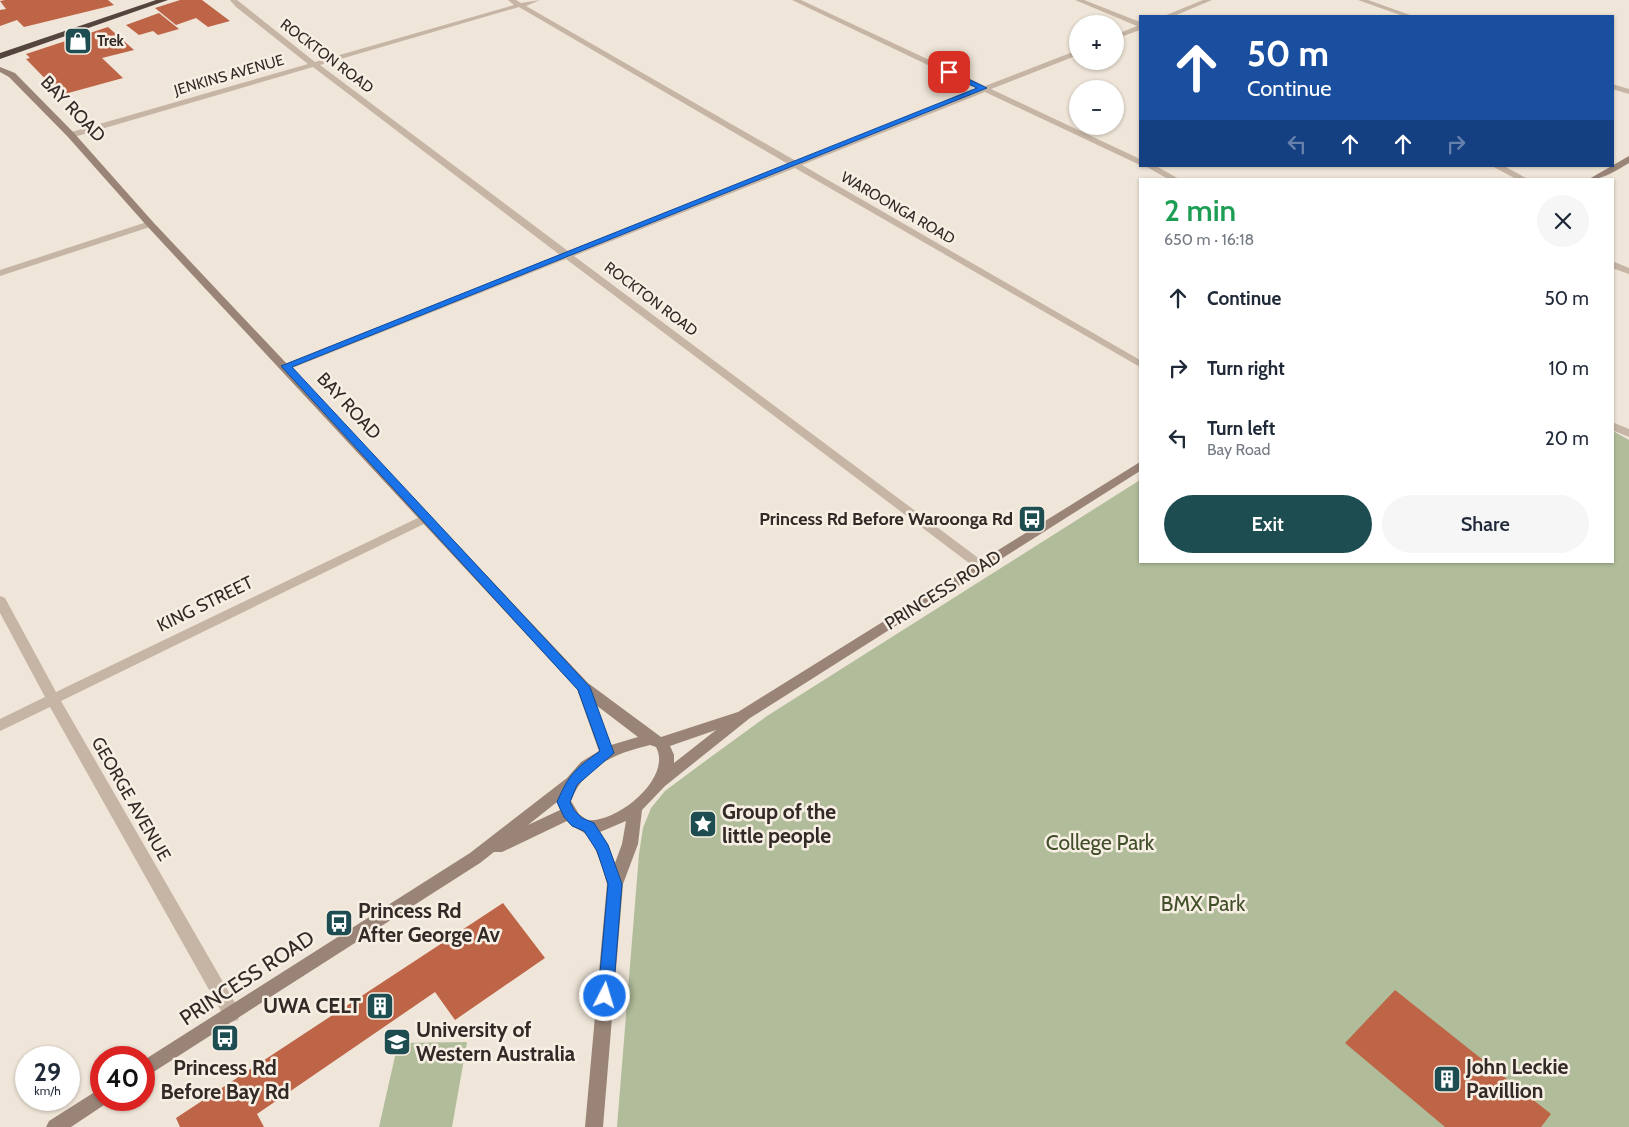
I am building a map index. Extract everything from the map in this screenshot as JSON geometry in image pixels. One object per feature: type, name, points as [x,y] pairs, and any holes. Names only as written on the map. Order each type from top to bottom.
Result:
[{"type":"highway","points":[[0,48],[138,0]]},
{"type":"highway","points":[[0,56],[164,0]]},
{"type":"street","name":"ROCKTON ROAD","points":[[234,0],[238,6],[314,65],[981,566]]},
{"type":"street","name":"JENKINS AVENUE","points":[[71,135],[314,65],[516,2],[538,0]]},
{"type":"street","points":[[795,0],[1139,162]]},
{"type":"street","points":[[1078,0],[1139,26]]},
{"type":"street","points":[[1171,15],[1209,0]]},
{"type":"street","points":[[1361,0],[1406,15]]},
{"type":"street","name":"WAROONGA ROAD","points":[[516,2],[1139,363]]},
{"type":"street","points":[[1124,33],[1139,26]]},
{"type":"street","points":[[286,366],[1069,55]]},
{"type":"street","name":"BAY ROAD","points":[[0,69],[12,75],[71,135],[150,224],[286,366],[583,687],[656,741]]},
{"type":"street","points":[[1614,87],[1629,92]]},
{"type":"street","points":[[1605,176],[1629,159]]},
{"type":"street","points":[[1151,167],[1173,178]]},
{"type":"street","points":[[1498,167],[1522,178]]},
{"type":"street","points":[[1509,172],[1530,178]]},
{"type":"street","points":[[0,273],[150,224]]},
{"type":"street","points":[[1614,265],[1629,271]]},
{"type":"street","points":[[1614,426],[1629,434]]},
{"type":"street","name":"PRINCESS ROAD","points":[[589,827],[611,824],[635,808],[662,781],[745,714],[1139,467]]},
{"type":"street","name":"KING STREET","points":[[0,725],[426,518]]},
{"type":"street","name":"GEORGE AVENUE","points":[[0,601],[53,699],[232,1014]]},
{"type":"street","name":"BAY ROAD","points":[[583,687],[607,753]]},
{"type":"street","name":"PRINCESS ROAD","points":[[155,1063],[475,858],[607,753],[626,744],[656,741],[745,714]]},
{"type":"street","points":[[656,741],[668,758],[662,781]]},
{"type":"street","points":[[572,782],[564,802],[568,813],[577,822],[589,827],[603,849],[615,884]]},
{"type":"street","points":[[594,1127],[615,884],[630,844],[635,808]]},
{"type":"street","name":"PRINCESS ROAD","points":[[475,858],[568,813]]},
{"type":"street","points":[[55,1127],[90,1104]]},
{"type":"green space","name":"College Park","points":[[1614,432],[1629,440],[1629,1127],[617,1127],[639,854],[643,828],[651,808],[665,791],[767,716],[1139,481],[1139,563],[1614,563]]},
{"type":"green space","points":[[467,1042],[452,1127],[379,1127],[398,1043]]},
{"type":"building","points":[[108,0],[114,5],[24,27],[17,20],[0,26],[0,10],[6,9],[0,1]]},
{"type":"building","points":[[180,0],[202,0],[230,21],[208,27],[196,18],[176,25],[155,8]]},
{"type":"building","points":[[159,13],[179,29],[158,35],[153,31],[139,35],[126,25]]},
{"type":"building","points":[[108,27],[134,50],[102,58],[123,78],[61,95],[26,59],[30,58],[26,54]]},
{"type":"building","name":"UWA CELT","points":[[503,903],[545,958],[455,1020],[435,992],[257,1114],[264,1127],[180,1127],[176,1118]]},
{"type":"building","name":"John Leckie Pavillion","points":[[1395,990],[1551,1114],[1541,1127],[1445,1127],[1345,1043]]},
{"type":"place","name":"Trek","points":[[78,41]]},
{"type":"place","name":"Princess Rd Before Waroonga Rd","points":[[1032,519]]},
{"type":"place","name":"Group of the little people","points":[[703,824]]},
{"type":"place","name":"Princess Rd After George Av","points":[[339,923]]},
{"type":"place","name":"UWA CELT","points":[[380,1006]]},
{"type":"place","name":"Princess Rd Before Bay Rd","points":[[225,1038]]},
{"type":"place","name":"University of Western Australia","points":[[397,1042]]},
{"type":"place","name":"John Leckie Pavillion","points":[[1447,1079]]},
{"type":"route","points":[[605,996],[615,884],[603,849],[589,827],[577,822],[568,813],[564,802],[572,782],[587,767],[607,753],[583,687],[286,366],[984,88],[949,72]]},
{"type":"park label","name":"BMX Park","points":[[1203,904]]}]
